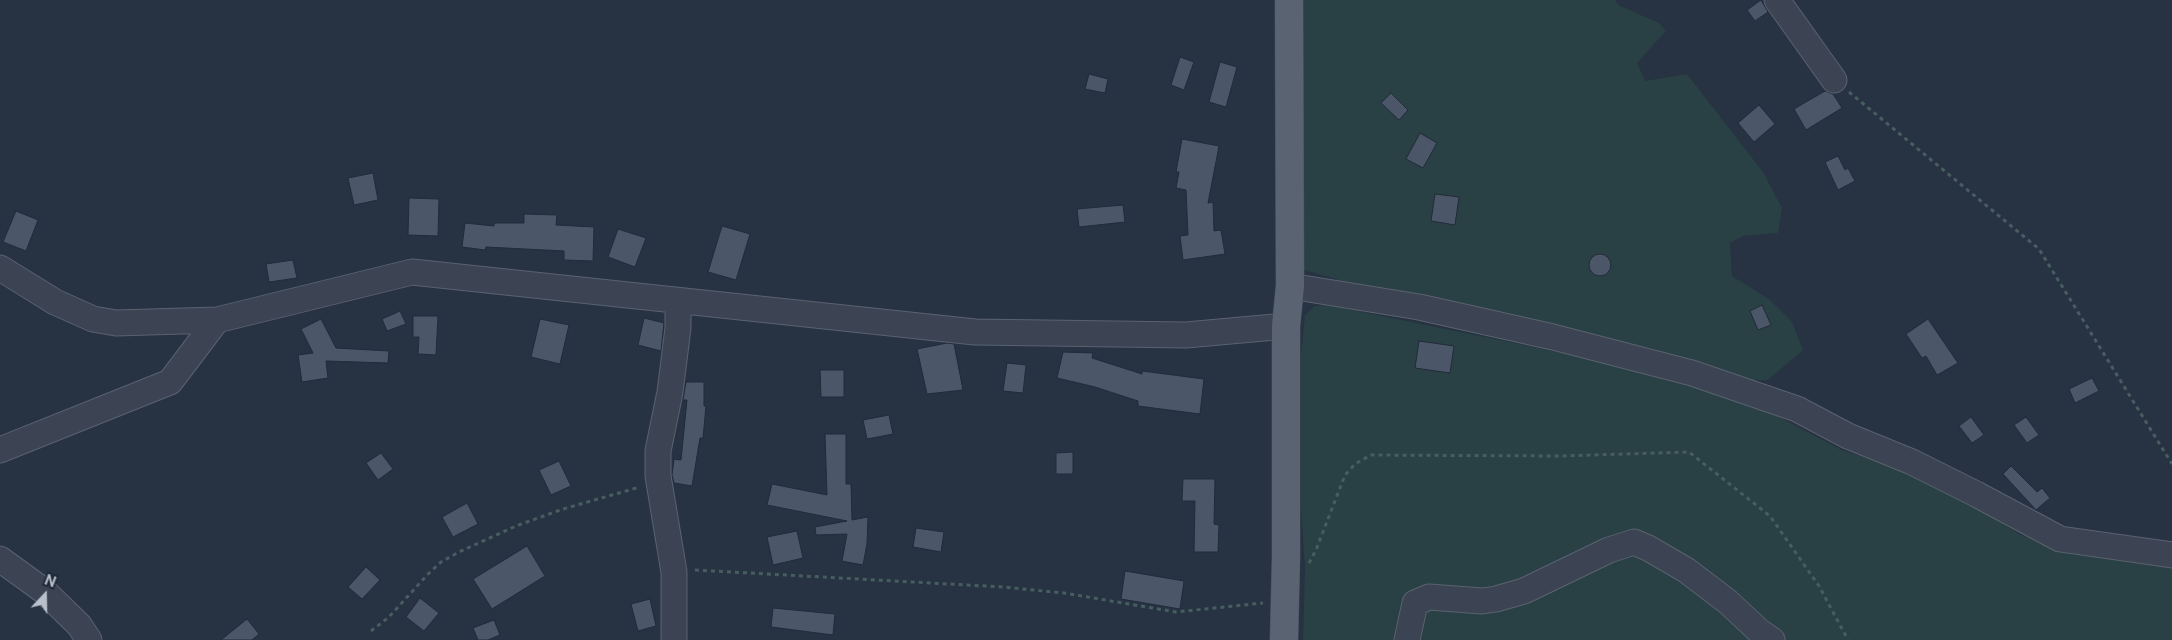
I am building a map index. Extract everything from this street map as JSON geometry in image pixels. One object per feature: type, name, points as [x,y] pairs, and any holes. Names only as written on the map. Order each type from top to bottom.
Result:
[{"type":"main road","points":[[1284,640],[1286,326],[1290,286],[1289,0]]},
{"type":"street","points":[[1777,0],[1834,80]]},
{"type":"street","points":[[0,268],[55,302],[93,319],[116,322],[217,320],[412,272],[975,332],[1186,335],[1286,326]]},
{"type":"street","points":[[1290,286],[1428,309],[1553,336],[1692,373],[1797,409],[1848,436],[1928,470],[2060,539],[2172,556]]},
{"type":"street","points":[[674,640],[674,572],[658,476],[658,451],[670,392],[678,328],[678,301]]},
{"type":"street","points":[[0,450],[170,382],[217,320]]},
{"type":"street","points":[[1407,640],[1415,603],[1429,597],[1482,601],[1496,599],[1524,591],[1609,550],[1634,542],[1686,570],[1728,602],[1759,631],[1772,640]]},
{"type":"street","points":[[0,560],[44,591],[79,625],[89,640]]},
{"type":"path","points":[[1834,80],[2039,249],[2172,464]]},
{"type":"path","points":[[1305,570],[1316,550],[1345,475],[1355,464],[1371,455],[1559,456],[1689,452],[1770,516],[1819,586],[1848,640]]},
{"type":"path","points":[[371,631],[389,617],[441,562],[459,552],[516,526],[563,509],[636,489],[658,476]]},
{"type":"path","points":[[674,572],[688,569],[768,572],[1003,587],[1064,593],[1176,612],[1285,601]]},
{"type":"green space","points":[[1302,0],[1615,0],[1618,5],[1659,23],[1666,31],[1637,63],[1645,81],[1687,74],[1763,172],[1782,208],[1778,233],[1743,236],[1730,243],[1732,276],[1769,299],[1792,322],[1803,350],[1768,380],[1741,380],[1654,349],[1373,290],[1301,269]]},
{"type":"green space","points":[[1328,305],[1602,361],[1752,403],[1842,450],[1924,476],[2021,535],[2084,552],[2172,565],[2172,640],[1303,640],[1305,569],[1301,505],[1301,355],[1305,315],[1315,306]]},
{"type":"building","points":[[1761,0],[1768,12],[1755,21],[1747,10]]},
{"type":"building","points":[[1180,57],[1194,62],[1184,90],[1171,85]]},
{"type":"building","points":[[1220,62],[1237,67],[1226,107],[1209,102]]},
{"type":"building","points":[[1089,74],[1108,79],[1105,93],[1085,89]]},
{"type":"building","points":[[1825,91],[1833,94],[1842,108],[1806,130],[1794,109]]},
{"type":"building","points":[[1391,93],[1408,110],[1399,120],[1381,103]]},
{"type":"building","points":[[1759,105],[1775,124],[1754,142],[1738,123]]},
{"type":"building","points":[[1420,133],[1437,143],[1423,168],[1406,159]]},
{"type":"building","points":[[1182,139],[1219,146],[1208,203],[1213,202],[1214,231],[1221,230],[1225,254],[1183,260],[1180,236],[1188,235],[1186,190],[1176,188],[1179,172],[1176,172]]},
{"type":"building","points":[[1838,156],[1845,170],[1848,168],[1855,181],[1838,190],[1825,162]]},
{"type":"building","points":[[373,173],[378,200],[354,205],[348,178]]},
{"type":"building","points":[[1435,194],[1459,197],[1455,225],[1431,221]]},
{"type":"building","points":[[409,198],[439,199],[438,236],[408,235]]},
{"type":"building","points":[[1123,205],[1125,222],[1079,227],[1077,209]]},
{"type":"building","points":[[16,211],[38,220],[26,251],[3,242]]},
{"type":"building","points":[[524,214],[557,215],[556,225],[594,227],[593,261],[564,260],[564,251],[486,247],[485,250],[462,247],[465,223],[494,226],[494,223],[524,223]]},
{"type":"building","points":[[722,226],[750,234],[736,280],[708,272]]},
{"type":"building","points":[[618,229],[646,238],[635,267],[608,257]]},
{"type":"building","points":[[1600,254],[1610,261],[1611,265],[1604,275],[1600,276],[1590,269],[1589,265],[1596,255]]},
{"type":"building","points":[[293,260],[297,278],[269,282],[266,264]]},
{"type":"building","points":[[1762,305],[1771,325],[1758,330],[1750,311]]},
{"type":"building","points":[[400,311],[406,324],[387,331],[382,319]]},
{"type":"building","points":[[413,316],[438,316],[436,355],[418,354],[419,337],[413,337]]},
{"type":"building","points":[[644,318],[664,323],[661,351],[638,345]]},
{"type":"building","points":[[321,319],[336,348],[389,351],[388,363],[326,361],[328,378],[302,382],[298,355],[313,353],[301,329]]},
{"type":"building","points":[[540,319],[569,325],[560,364],[531,357]]},
{"type":"building","points":[[1928,319],[1958,363],[1937,375],[1926,356],[1922,358],[1906,334]]},
{"type":"building","points":[[1419,341],[1454,346],[1450,373],[1415,368]]},
{"type":"building","points":[[947,343],[954,344],[963,390],[927,394],[917,349]]},
{"type":"building","points":[[1063,352],[1093,353],[1092,358],[1142,374],[1142,371],[1204,379],[1200,414],[1138,406],[1138,401],[1095,387],[1057,378]]},
{"type":"building","points":[[1007,363],[1026,365],[1023,393],[1003,391]]},
{"type":"building","points":[[820,370],[844,370],[844,397],[821,397]]},
{"type":"building","points":[[2092,378],[2099,391],[2075,403],[2069,389]]},
{"type":"building","points":[[686,382],[704,382],[704,406],[706,406],[703,438],[700,438],[692,486],[674,483],[672,475],[674,459],[681,460],[687,400],[683,400]]},
{"type":"building","points":[[889,415],[893,434],[867,439],[863,420]]},
{"type":"building","points":[[1971,417],[1984,435],[1972,443],[1959,426]]},
{"type":"building","points":[[2026,417],[2039,435],[2027,443],[2014,425]]},
{"type":"building","points":[[825,434],[846,434],[846,484],[851,484],[852,520],[868,517],[867,544],[863,565],[842,561],[847,534],[816,535],[815,527],[847,521],[767,505],[772,484],[827,495]]},
{"type":"building","points":[[1073,452],[1073,474],[1056,474],[1056,453]]},
{"type":"building","points":[[381,453],[393,469],[378,480],[366,463]]},
{"type":"building","points":[[559,461],[571,486],[551,495],[539,470]]},
{"type":"building","points":[[2011,466],[2037,492],[2042,488],[2050,498],[2036,510],[2003,474]]},
{"type":"building","points":[[1183,479],[1215,479],[1214,524],[1219,525],[1218,552],[1194,552],[1195,501],[1182,501]]},
{"type":"building","points":[[467,503],[478,524],[453,537],[442,517]]},
{"type":"building","points":[[916,528],[944,532],[941,552],[913,547]]},
{"type":"building","points":[[797,531],[803,558],[773,565],[767,537]]},
{"type":"building","points":[[527,546],[545,576],[492,609],[473,579]]},
{"type":"building","points":[[366,567],[380,580],[362,599],[348,587]]},
{"type":"building","points":[[1125,571],[1184,581],[1180,609],[1121,599]]},
{"type":"building","points":[[420,598],[439,613],[424,631],[406,617]]},
{"type":"building","points":[[650,599],[656,626],[638,631],[631,604]]},
{"type":"building","points":[[773,608],[835,614],[833,635],[771,627]]},
{"type":"building","points":[[247,619],[259,634],[252,640],[221,640]]},
{"type":"building","points":[[494,620],[500,635],[488,640],[478,640],[473,628]]}]
